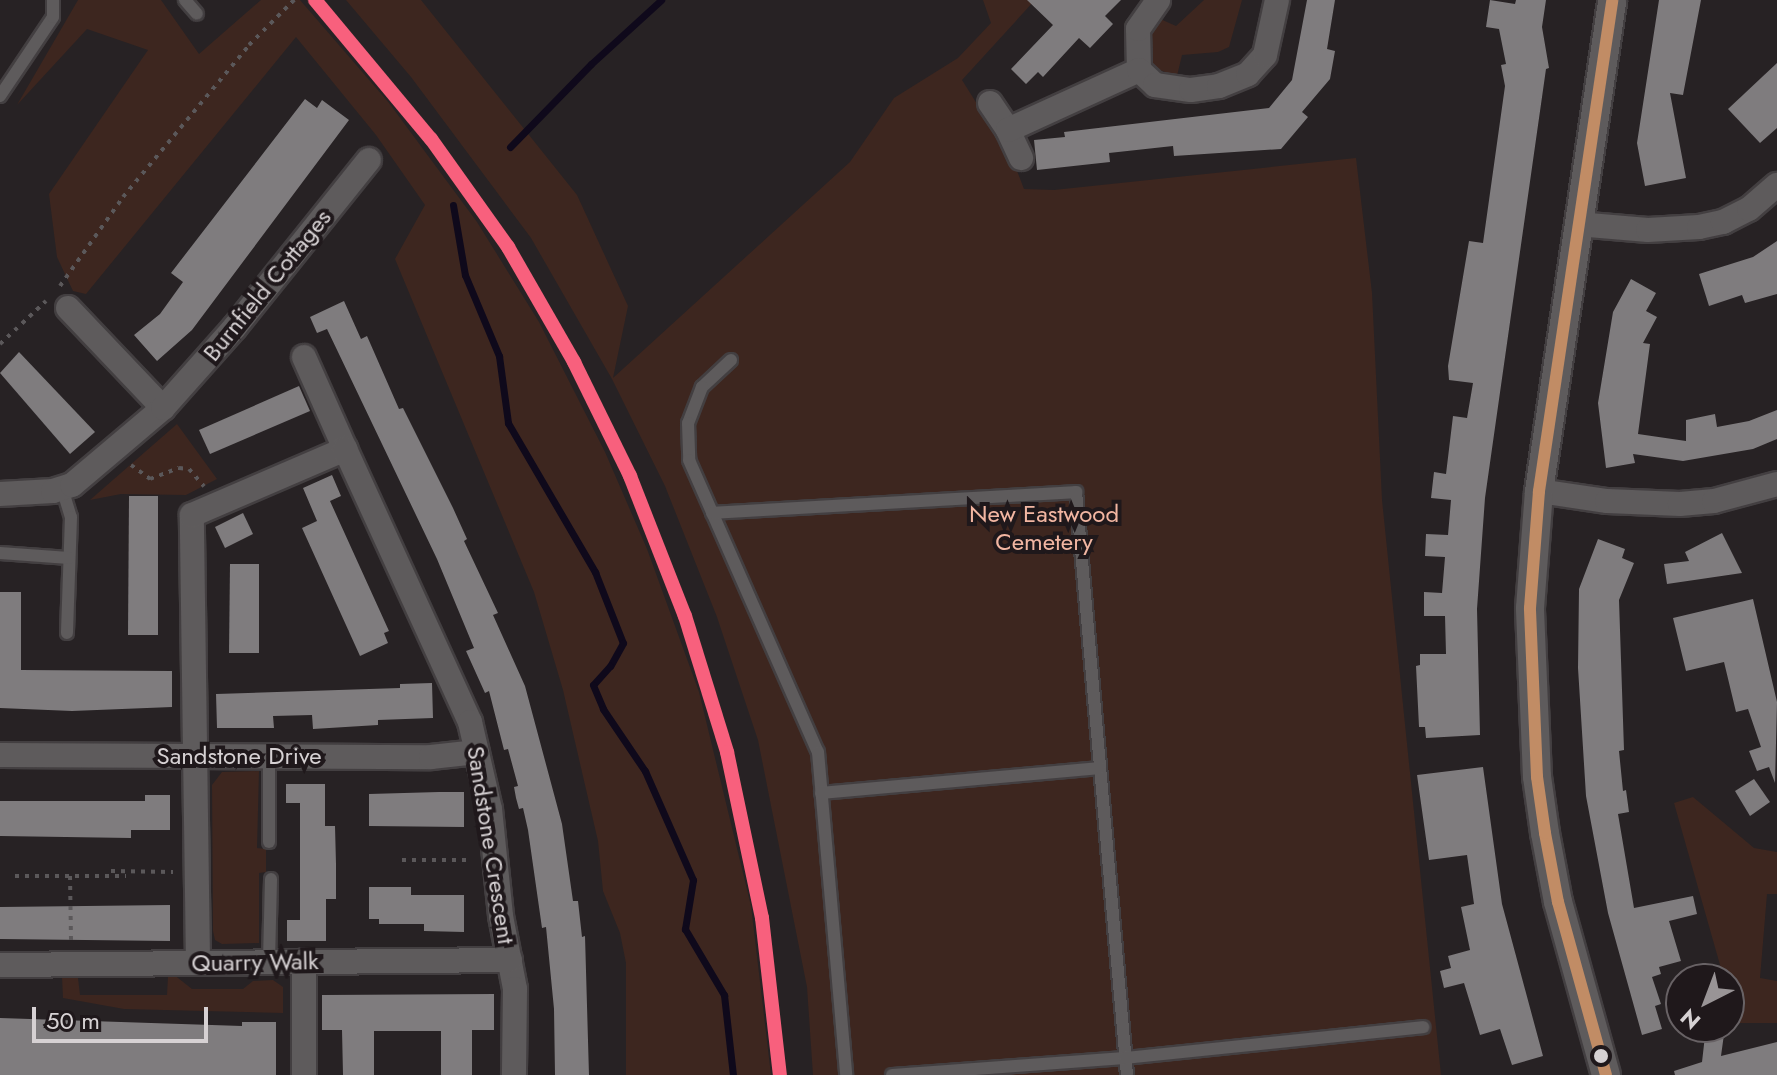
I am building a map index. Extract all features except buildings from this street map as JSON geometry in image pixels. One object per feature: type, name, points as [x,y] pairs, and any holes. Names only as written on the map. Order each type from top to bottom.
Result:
[{"type":"street","points":[[1158,0],[1138,29],[1139,70],[1155,85],[1191,90],[1219,86],[1248,74],[1265,55],[1277,0]]},
{"type":"street","points":[[1606,1075],[1558,902],[1537,777],[1530,608],[1539,491],[1612,0]]},
{"type":"street","points":[[1008,130],[1139,70]]},
{"type":"street","points":[[990,103],[1008,130],[1021,158]]},
{"type":"street","name":"Burnfield Cottages","points":[[0,494],[72,485],[163,408],[235,327],[369,160]]},
{"type":"street","points":[[1577,224],[1662,230],[1699,227],[1723,222],[1749,209],[1777,185]]},
{"type":"street","points":[[68,308],[163,408]]},
{"type":"street","name":"Sandstone Crescent","points":[[304,357],[470,722],[490,809],[494,859],[515,989],[514,1075]]},
{"type":"street","points":[[198,962],[192,515],[345,449]]},
{"type":"street","points":[[1539,491],[1607,501],[1680,504],[1714,501],[1776,487]]},
{"type":"street","name":"Sandstone Drive","points":[[0,755],[431,757],[477,752]]},
{"type":"street","name":"Quarry Walk","points":[[0,965],[510,960]]},
{"type":"street","points":[[304,961],[304,1075]]},
{"type":"lane","points":[[0,96],[53,17],[53,0]]},
{"type":"lane","points":[[185,0],[197,14]]},
{"type":"lane","points":[[731,360],[702,387],[688,423],[689,460],[818,752],[846,1075]]},
{"type":"lane","points":[[62,488],[71,517],[67,633]]},
{"type":"lane","points":[[712,513],[1076,492],[1127,1075]]},
{"type":"lane","points":[[0,553],[69,558]]},
{"type":"lane","points":[[269,755],[269,842]]},
{"type":"lane","points":[[821,793],[1100,768]]},
{"type":"lane","points":[[269,961],[271,879]]},
{"type":"lane","points":[[892,1075],[1125,1058],[1423,1027]]},
{"type":"path","points":[[0,344],[55,293],[123,197],[249,45],[294,0]]},
{"type":"path","points":[[114,450],[150,479],[179,468],[189,469],[218,504]]},
{"type":"path","points":[[402,860],[494,859]]},
{"type":"path","points":[[111,871],[196,872]]},
{"type":"path","points":[[15,876],[126,876]]},
{"type":"path","points":[[70,876],[71,964]]},
{"type":"green space","points":[[78,0],[161,0],[199,54],[261,0],[300,0],[389,103],[477,222],[539,322],[605,452],[647,549],[699,692],[751,906],[771,1075],[626,1075],[626,963],[620,933],[603,891],[598,841],[563,690],[534,592],[395,259],[425,205],[376,135],[296,37],[86,294],[73,291],[57,257],[49,194],[148,50],[87,29],[17,105]]},
{"type":"green space","name":"New Eastwood Cemetery","points":[[346,0],[421,0],[577,195],[628,306],[613,378],[850,162],[894,98],[958,58],[991,23],[983,0],[1035,0],[962,80],[1014,163],[1024,189],[1054,190],[1356,158],[1372,293],[1382,500],[1441,1075],[813,1075],[807,987],[758,740],[717,617],[665,486],[612,379],[531,238],[411,77]]},
{"type":"green space","points":[[1204,0],[1242,0],[1229,47],[1218,52],[1182,55],[1177,76],[1148,66],[1148,29],[1158,18],[1176,26]]},
{"type":"green space","points":[[177,424],[217,479],[186,495],[121,494],[90,500]]},
{"type":"green space","points":[[259,771],[257,848],[266,849],[266,872],[259,873],[259,943],[222,944],[215,940],[213,931],[212,785],[222,772]]},
{"type":"green space","points":[[1693,797],[1754,848],[1777,852],[1777,894],[1767,894],[1760,978],[1777,981],[1777,1023],[1745,1023],[1745,963],[1719,963],[1674,803]]},
{"type":"green space","points":[[173,974],[192,989],[243,989],[253,981],[273,980],[283,987],[283,1013],[124,1009],[63,998],[62,977],[78,978],[80,995],[167,995],[168,977]]},
{"type":"waterway","points":[[510,147],[591,64],[661,0]]},
{"type":"waterway","points":[[453,205],[465,275],[499,356],[508,423],[595,572],[623,643],[610,666],[593,685],[603,709],[645,771],[693,880],[685,929],[724,995],[733,1075]]},
{"type":"transit line","points":[[315,0],[431,139],[508,247],[574,362],[630,476],[685,616],[727,752],[762,918],[780,1075]]},
{"type":"transit line","points":[[1606,1075],[1558,902],[1545,833],[1537,777],[1530,608],[1539,491],[1612,0]]}]
